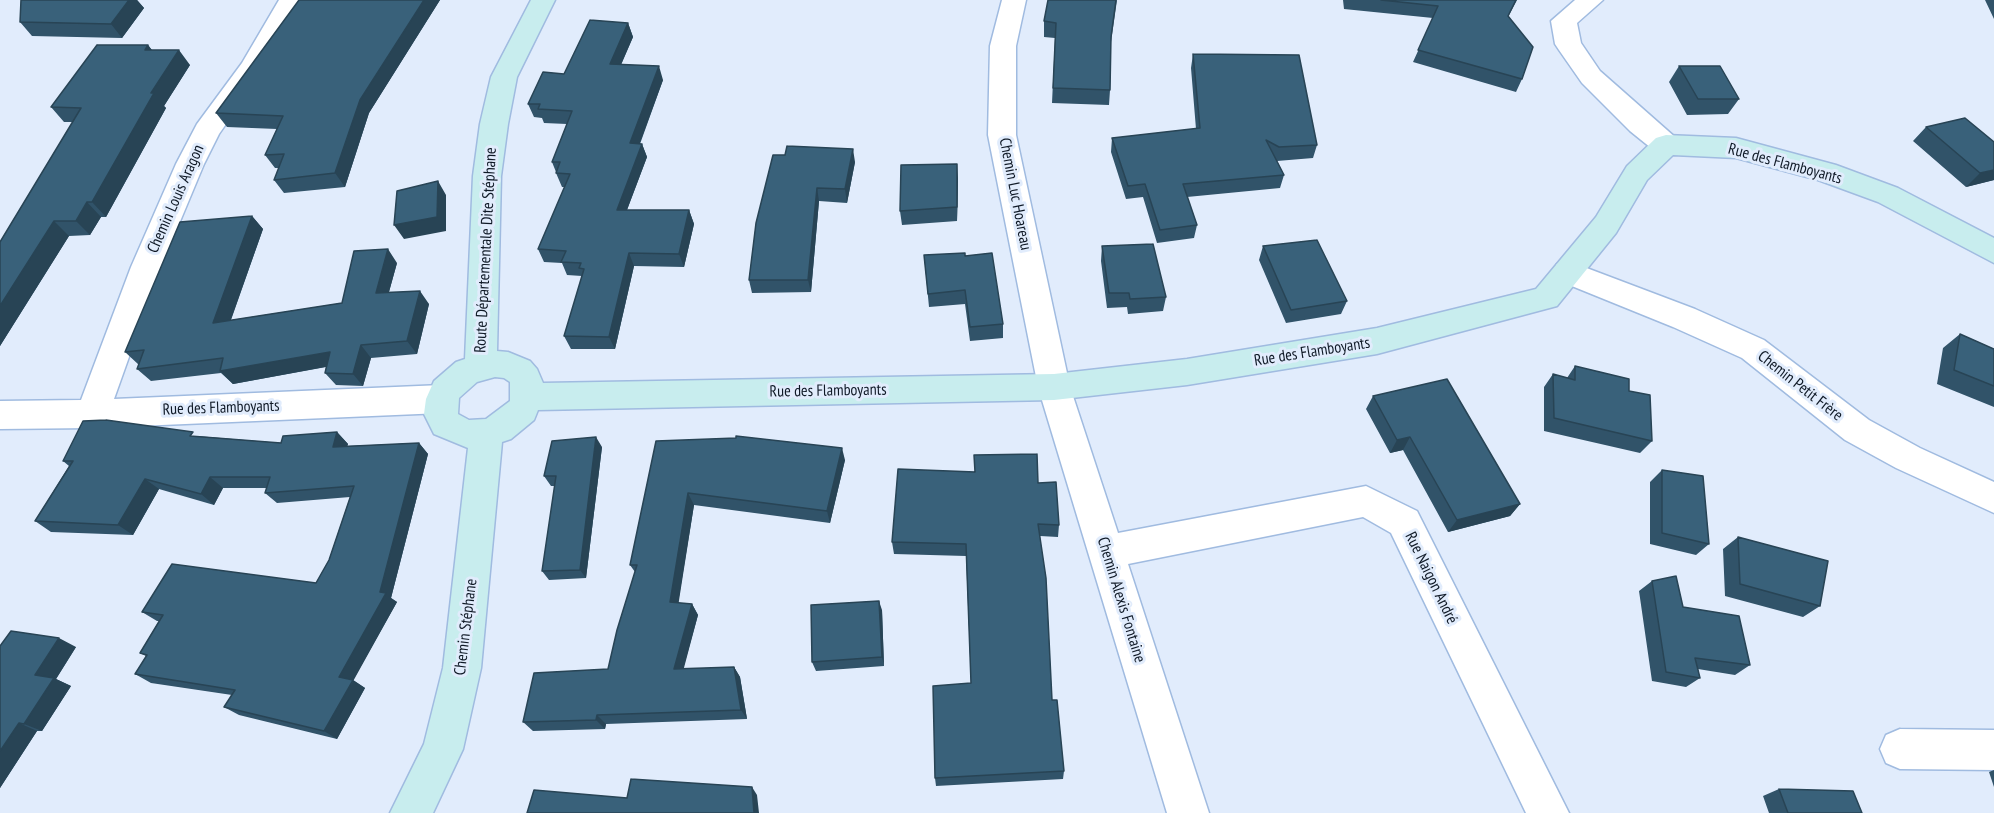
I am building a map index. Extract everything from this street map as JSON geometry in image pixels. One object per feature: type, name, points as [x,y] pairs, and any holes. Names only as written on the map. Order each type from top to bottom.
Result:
[{"type":"main road","name":"Route Départementale Dite Stéphane","points":[[481,366],[487,177],[494,124],[504,77],[543,0]]},
{"type":"main road","name":"Rue des Flamboyants","points":[[528,397],[1054,387],[1187,372],[1377,341],[1546,298],[1605,225],[1637,172],[1666,145],[1736,148],[1826,172],[1888,195],[1994,252]]},
{"type":"main road","points":[[508,365],[519,370],[526,378],[528,397],[522,410],[512,420],[486,433],[469,434],[456,430],[446,424],[441,414],[442,399],[455,380],[481,366],[508,365]]},
{"type":"main road","name":"Chemin Stéphane","points":[[411,813],[443,749],[462,668],[486,433]]},
{"type":"street","name":"Chemin Louis Aragon","points":[[92,414],[146,267],[190,164],[207,131],[253,66],[291,0]]},
{"type":"street","name":"Chemin Luc Hoareau","points":[[1014,0],[1003,46],[1002,135],[1054,387]]},
{"type":"street","points":[[1591,0],[1564,21],[1568,44],[1591,77],[1640,124],[1666,145]]},
{"type":"street","name":"Chemin Petit Frère","points":[[1568,272],[1684,318],[1753,349],[1857,430],[1908,458],[1994,498]]},
{"type":"street","name":"Chemin Alexis Fontaine","points":[[1054,387],[1188,813]]},
{"type":"street","name":"Rue des Flamboyants","points":[[0,415],[92,414],[442,399]]},
{"type":"street","name":"Rue Naigon André","points":[[1106,552],[1366,501],[1404,522],[1548,813]]},
{"type":"street","points":[[1900,749],[1994,750]]},
{"type":"building","points":[[21,0],[129,0],[111,24],[20,22]]},
{"type":"building","points":[[299,0],[424,0],[360,100],[335,173],[274,180],[284,154],[265,155],[283,116],[216,113]]},
{"type":"building","points":[[1048,0],[1116,0],[1111,37],[1110,90],[1053,88],[1056,23],[1044,21]]},
{"type":"building","points":[[1381,0],[1516,0],[1508,16],[1533,47],[1522,79],[1418,50],[1438,6]]},
{"type":"building","points":[[590,20],[628,23],[610,64],[659,66],[630,143],[642,144],[617,210],[689,210],[679,254],[629,253],[609,337],[564,336],[584,269],[579,268],[581,263],[561,262],[566,251],[538,249],[570,174],[556,173],[560,162],[552,162],[572,111],[538,109],[540,104],[528,104],[543,72],[564,74]]},
{"type":"building","points":[[97,45],[148,45],[145,50],[179,50],[151,93],[154,93],[92,202],[87,202],[76,221],[54,221],[0,306],[0,242],[81,108],[51,107]]},
{"type":"building","points":[[1193,54],[1299,55],[1317,145],[1279,147],[1266,140],[1284,175],[1183,184],[1197,225],[1160,230],[1145,184],[1128,186],[1112,138],[1200,128]]},
{"type":"building","points":[[1679,66],[1720,66],[1739,99],[1698,99]]},
{"type":"building","points":[[1965,118],[1994,142],[1994,170],[1980,173],[1926,127]]},
{"type":"building","points":[[787,146],[853,149],[845,189],[817,188],[808,280],[749,280],[756,223],[773,155],[785,155]]},
{"type":"building","points":[[957,164],[957,207],[900,211],[901,165]]},
{"type":"building","points":[[438,181],[437,217],[394,225],[397,191]]},
{"type":"building","points":[[252,216],[213,323],[342,303],[354,251],[388,249],[376,293],[420,291],[407,341],[361,345],[353,374],[325,373],[330,352],[220,371],[223,358],[137,369],[144,350],[125,352],[180,222]]},
{"type":"building","points":[[1317,240],[1347,301],[1291,310],[1263,246]]},
{"type":"building","points":[[1153,244],[1166,297],[1130,299],[1129,293],[1109,293],[1102,246]]},
{"type":"building","points":[[965,253],[965,256],[992,253],[1003,324],[970,327],[965,290],[928,294],[924,255]]},
{"type":"building","points":[[1960,334],[1994,349],[1994,386],[1954,370]]},
{"type":"building","points":[[1575,366],[1629,379],[1629,391],[1650,395],[1652,441],[1554,418],[1553,374],[1575,380]]},
{"type":"building","points":[[1447,379],[1520,504],[1457,520],[1410,437],[1397,440],[1373,396]]},
{"type":"building","points":[[106,420],[193,432],[190,436],[281,443],[283,436],[337,432],[333,447],[419,443],[380,592],[386,593],[339,677],[353,680],[324,731],[224,707],[235,690],[135,674],[147,655],[140,653],[163,615],[142,612],[172,564],[316,583],[329,560],[354,486],[265,493],[270,477],[210,477],[201,494],[145,479],[118,525],[35,521],[73,461],[63,461],[83,421]]},
{"type":"building","points":[[736,436],[842,448],[827,511],[688,493],[670,602],[692,604],[674,669],[734,667],[741,710],[597,715],[596,720],[523,722],[534,673],[608,669],[617,630],[637,565],[630,565],[656,441],[736,438]]},
{"type":"building","points":[[596,437],[580,570],[542,571],[556,476],[544,476],[552,441]]},
{"type":"building","points":[[1037,454],[1038,483],[1056,482],[1059,525],[1038,524],[1046,578],[1052,700],[1057,700],[1064,771],[935,778],[933,686],[971,683],[966,544],[892,542],[898,469],[975,472],[974,455]]},
{"type":"building","points":[[1662,470],[1703,476],[1709,544],[1662,533]]},
{"type":"building","points":[[1738,537],[1828,561],[1820,606],[1740,584]]},
{"type":"building","points":[[1676,576],[1683,607],[1739,616],[1750,665],[1695,658],[1700,678],[1666,672],[1652,581]]},
{"type":"building","points":[[879,601],[882,657],[812,662],[811,605]]},
{"type":"building","points":[[11,631],[59,638],[35,675],[54,678],[24,724],[19,723],[0,751],[0,646]]},
{"type":"building","points":[[631,779],[752,787],[754,813],[527,813],[534,790],[627,798]]},
{"type":"building","points":[[1779,789],[1853,791],[1862,813],[1788,813]]}]
